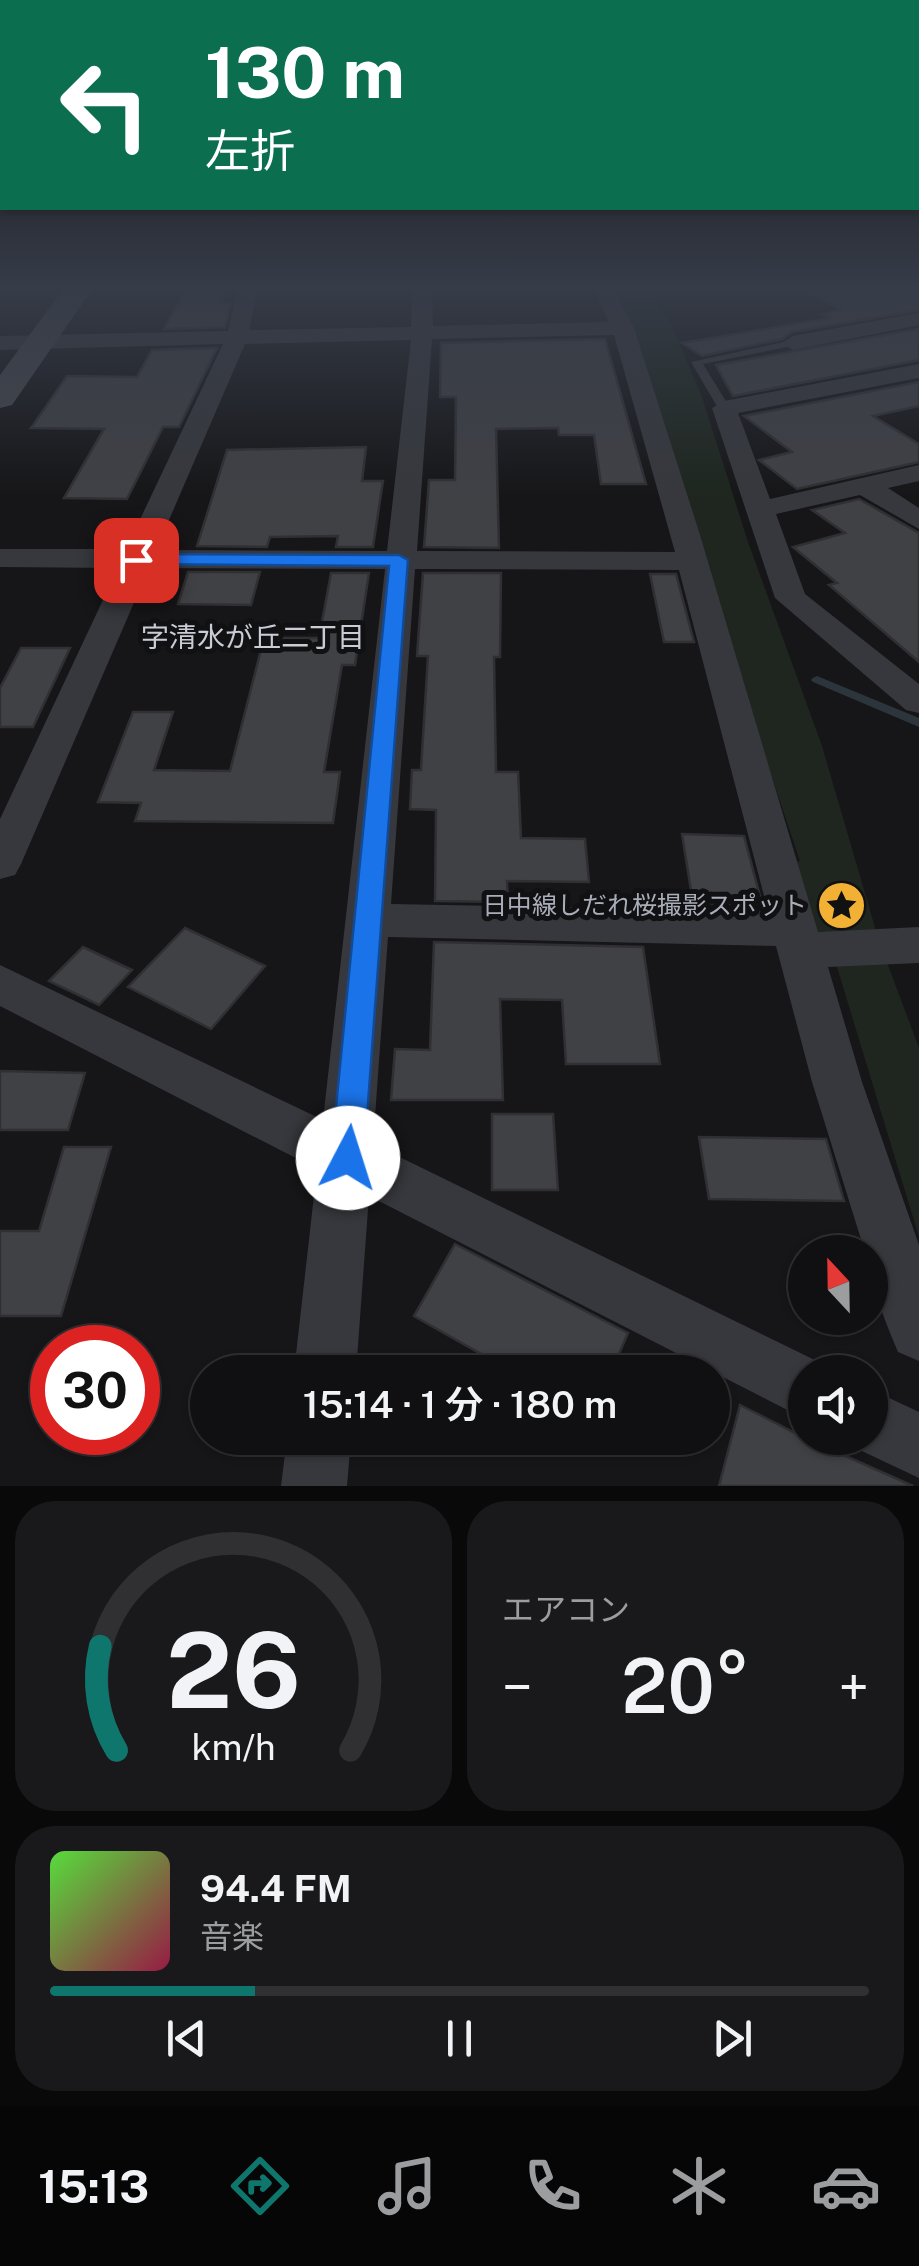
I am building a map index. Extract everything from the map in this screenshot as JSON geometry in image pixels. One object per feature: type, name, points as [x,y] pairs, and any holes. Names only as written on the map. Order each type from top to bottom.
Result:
[{"type":"street","points":[[0,398],[30,357]]},
{"type":"street","points":[[0,864],[229,357]]},
{"type":"street","points":[[327,1355],[420,357]]},
{"type":"street","points":[[632,357],[837,1082],[919,1331]]},
{"type":"street","points":[[919,371],[724,408],[791,598],[919,702]]},
{"type":"street","points":[[758,510],[919,474]]},
{"type":"street","points":[[866,487],[919,520]]},
{"type":"street","points":[[0,558],[692,561]]},
{"type":"street","points":[[368,920],[919,945]]},
{"type":"street","points":[[0,984],[788,1379]]},
{"type":"street","points":[[888,1430],[919,1446]]},
{"type":"street","points":[[314,1486],[317,1455]]},
{"type":"lane","points":[[719,357],[696,362],[724,408]]},
{"type":"shaded area","points":[[631,357],[685,357],[822,746],[879,941],[919,1048],[919,1237],[834,957],[816,941],[792,862],[800,861]]},
{"type":"building","points":[[148,357],[213,357],[179,427],[163,427],[127,499],[64,498],[104,429],[31,428],[67,376],[137,377]]},
{"type":"building","points":[[441,357],[610,357],[646,484],[601,484],[594,435],[559,435],[558,428],[496,429],[499,548],[424,547],[429,480],[455,480],[456,397],[440,397]]},
{"type":"building","points":[[759,357],[919,357],[733,396],[716,365]]},
{"type":"building","points":[[919,382],[919,406],[873,416],[919,444],[919,462],[797,489],[759,460],[792,452],[744,416]]},
{"type":"building","points":[[366,447],[362,481],[383,481],[373,547],[336,547],[338,536],[270,537],[267,547],[197,546],[227,450]]},
{"type":"building","points":[[859,499],[919,533],[919,662],[829,585],[837,583],[793,547],[845,533],[812,510]]},
{"type":"building","points":[[188,572],[260,572],[251,605],[178,604]]},
{"type":"building","points":[[331,573],[369,573],[355,665],[342,665],[324,772],[340,772],[333,823],[135,821],[141,803],[98,802],[133,712],[173,712],[154,770],[230,771],[264,638],[319,638]]},
{"type":"building","points":[[423,573],[501,573],[500,657],[494,657],[496,772],[518,772],[521,838],[585,839],[589,882],[507,881],[508,902],[435,901],[436,810],[410,809],[412,770],[421,770],[428,656],[417,656]]},
{"type":"building","points":[[650,574],[676,574],[694,642],[664,642]]},
{"type":"building","points":[[21,648],[70,648],[33,727],[0,727],[0,688]]},
{"type":"building","points":[[682,834],[744,836],[762,904],[693,903]]},
{"type":"building","points":[[185,928],[265,966],[211,1029],[128,987]]},
{"type":"building","points":[[434,942],[643,947],[660,1064],[566,1064],[562,1000],[500,999],[503,1100],[391,1100],[395,1049],[430,1050]]},
{"type":"building","points":[[83,947],[132,970],[99,1005],[49,981]]},
{"type":"building","points":[[0,1071],[85,1073],[68,1130],[0,1130]]},
{"type":"building","points":[[492,1114],[553,1114],[558,1190],[492,1190]]},
{"type":"building","points":[[699,1137],[826,1139],[844,1201],[709,1199]]},
{"type":"building","points":[[64,1147],[111,1147],[61,1316],[0,1316],[0,1231],[39,1231]]},
{"type":"building","points":[[455,1244],[628,1333],[618,1355],[483,1355],[414,1316]]},
{"type":"building","points":[[740,1405],[788,1429],[788,1455],[843,1455],[913,1486],[719,1486]]},
{"type":"waterway","points":[[817,680],[919,723]]},
{"type":"place","name":"日中線しだれ桜撮影スポット","points":[[842,905]]},
{"type":"district","name":"字清水が丘二丁目","points":[[253,637]]},
{"type":"route","points":[[136,560],[399,560],[348,1158]]}]
